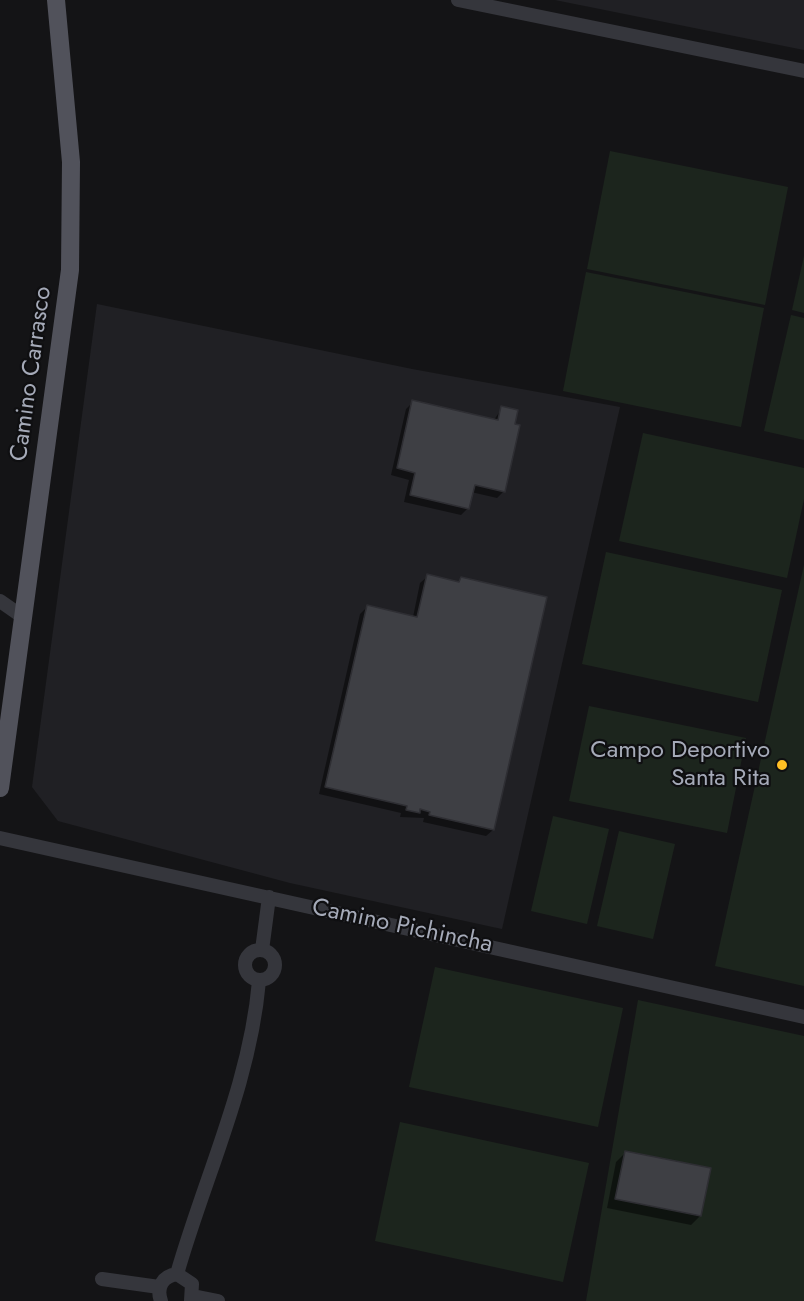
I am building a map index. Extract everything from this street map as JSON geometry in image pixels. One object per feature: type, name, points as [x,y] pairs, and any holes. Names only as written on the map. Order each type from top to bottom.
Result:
[{"type":"main road","name":"Camino Carrasco","points":[[0,788],[70,270],[71,162],[56,0]]},
{"type":"street","points":[[458,0],[804,70]]},
{"type":"street","points":[[0,601],[23,617]]},
{"type":"street","name":"Camino Pichincha","points":[[0,838],[804,1017]]},
{"type":"street","points":[[177,1274],[240,1086],[251,1044],[259,981],[268,978],[274,971],[275,962],[270,954],[262,950],[269,897]]},
{"type":"street","points":[[102,1279],[160,1294],[166,1278],[177,1274],[188,1279],[192,1298],[218,1301]]},
{"type":"shaded area","points":[[555,0],[804,0],[804,50]]},
{"type":"shaded area","points":[[610,151],[788,187],[765,305],[587,269]]},
{"type":"shaded area","points":[[804,256],[804,313],[792,310]]},
{"type":"shaded area","points":[[586,272],[764,308],[741,427],[563,391]]},
{"type":"shaded area","points":[[97,304],[412,369],[620,407],[502,929],[290,883],[58,821],[32,787]]},
{"type":"shaded area","points":[[791,315],[804,318],[804,440],[764,431]]},
{"type":"shaded area","points":[[643,433],[804,468],[804,499],[787,578],[619,541]]},
{"type":"shaded area","points":[[606,552],[782,590],[758,702],[582,664]]},
{"type":"shaded area","name":"Campo Deportivo Santa Rita","points":[[804,565],[804,986],[715,966]]},
{"type":"shaded area","points":[[589,706],[746,738],[727,833],[569,801]]},
{"type":"shaded area","points":[[553,816],[609,829],[587,924],[531,911]]},
{"type":"shaded area","points":[[619,831],[675,844],[653,939],[597,926]]},
{"type":"shaded area","points":[[435,967],[623,1008],[598,1127],[409,1087]]},
{"type":"shaded area","points":[[638,1000],[804,1036],[804,1301],[586,1301]]},
{"type":"shaded area","points":[[400,1122],[589,1163],[563,1282],[375,1241]]},
{"type":"building","points":[[412,400],[498,420],[501,406],[518,410],[515,424],[520,425],[505,492],[475,485],[469,509],[410,495],[415,473],[397,468]]},
{"type":"building","points":[[427,574],[459,582],[461,577],[547,597],[494,830],[429,815],[430,812],[420,809],[420,813],[406,810],[407,806],[325,787],[367,605],[417,617]]},
{"type":"building","points":[[625,1151],[711,1168],[701,1216],[615,1199]]},
{"type":"place","name":"Campo Deportivo Santa Rita","points":[[782,765]]}]
